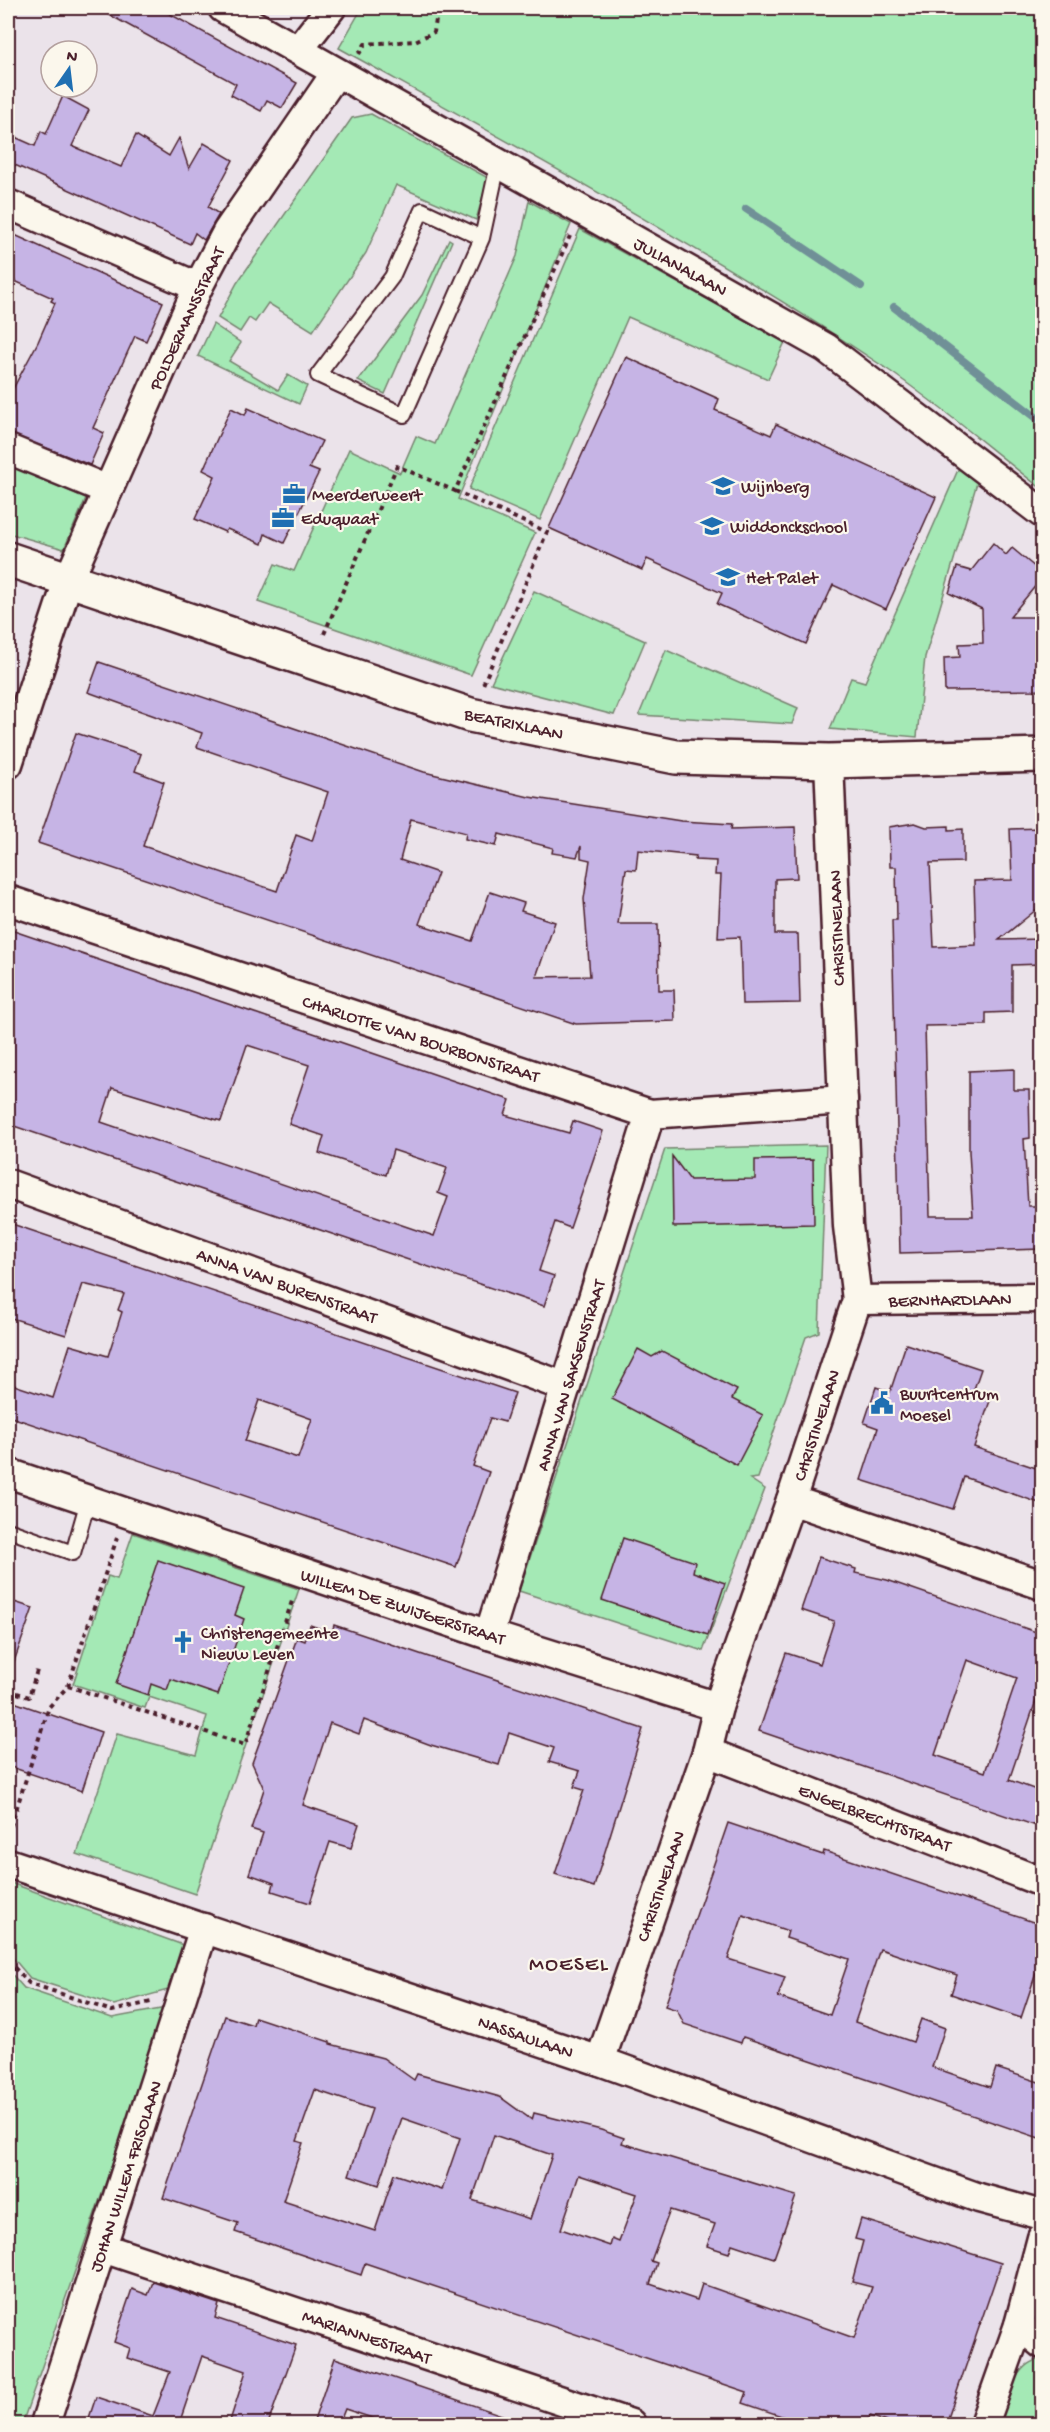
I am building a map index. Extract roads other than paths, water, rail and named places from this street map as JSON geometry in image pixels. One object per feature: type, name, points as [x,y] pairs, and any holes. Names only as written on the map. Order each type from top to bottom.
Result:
[{"type":"street","name":"JULIANALAAN","points":[[224,8],[826,348],[1042,513]]},
{"type":"street","points":[[299,49],[331,8]]},
{"type":"street","name":"POLDERMANSSTRAAT","points":[[8,764],[68,581],[198,287],[227,232],[340,75]]},
{"type":"street","points":[[8,204],[198,287]]},
{"type":"street","points":[[8,449],[108,490]]},
{"type":"street","name":"BEATRIXLAAN","points":[[8,559],[470,715],[676,757],[829,761],[1042,755]]},
{"type":"street","name":"CHRISTINELAAN","points":[[600,2061],[707,1752],[718,1707],[791,1500],[857,1300],[848,1226],[829,761]]},
{"type":"street","name":"CHARLOTTE VAN BOURBONSTRAAT","points":[[8,900],[650,1114],[843,1100]]},
{"type":"street","name":"ANNA VAN SAKSENSTRAAT","points":[[489,1635],[650,1114]]},
{"type":"street","name":"ANNA VAN BURENSTRAAT","points":[[8,1184],[566,1387]]},
{"type":"street","name":"BERNHARDLAAN","points":[[857,1300],[1042,1298]]},
{"type":"street","name":"WILLEM DE ZWIJGERSTRAAT","points":[[8,1473],[489,1635],[718,1707]]},
{"type":"street","points":[[791,1500],[1042,1585]]},
{"type":"street","name":"ENGELBRECHTSTRAAT","points":[[707,1752],[1042,1882]]},
{"type":"street","name":"NASSAULAAN","points":[[8,1863],[600,2061],[979,2198],[1042,2215]]},
{"type":"street","name":"JOHAN WILLEM FRISOLAAN","points":[[45,2424],[204,1928]]},
{"type":"street","points":[[984,2424],[1019,2325],[1042,2238]]},
{"type":"street","name":"MARIANNESTRAAT","points":[[103,2248],[631,2424]]},
{"type":"street","points":[[1019,2325],[1042,2344]]},
{"type":"lane","points":[[482,238],[422,210],[392,277],[318,375],[404,415],[482,238],[498,164]]},
{"type":"lane","points":[[8,1530],[73,1553],[88,1501]]},
{"type":"waterway","points":[[746,209],[861,286]]},
{"type":"waterway","points":[[894,307],[1042,422]]},
{"type":"place","name":"Wijnberg","points":[[723,486]]},
{"type":"place","name":"Meerderweert","points":[[294,494]]},
{"type":"place","name":"Eduquaat","points":[[283,518]]},
{"type":"place","name":"Widdonckschool","points":[[712,526]]},
{"type":"place","name":"Het Palet","points":[[728,577]]},
{"type":"place","name":"Buurtcentrum Moesel","points":[[882,1403]]},
{"type":"place","name":"Christengemeente Nieuw Leven","points":[[183,1642]]},
{"type":"district","name":"MOESEL","points":[[569,1963]]}]
